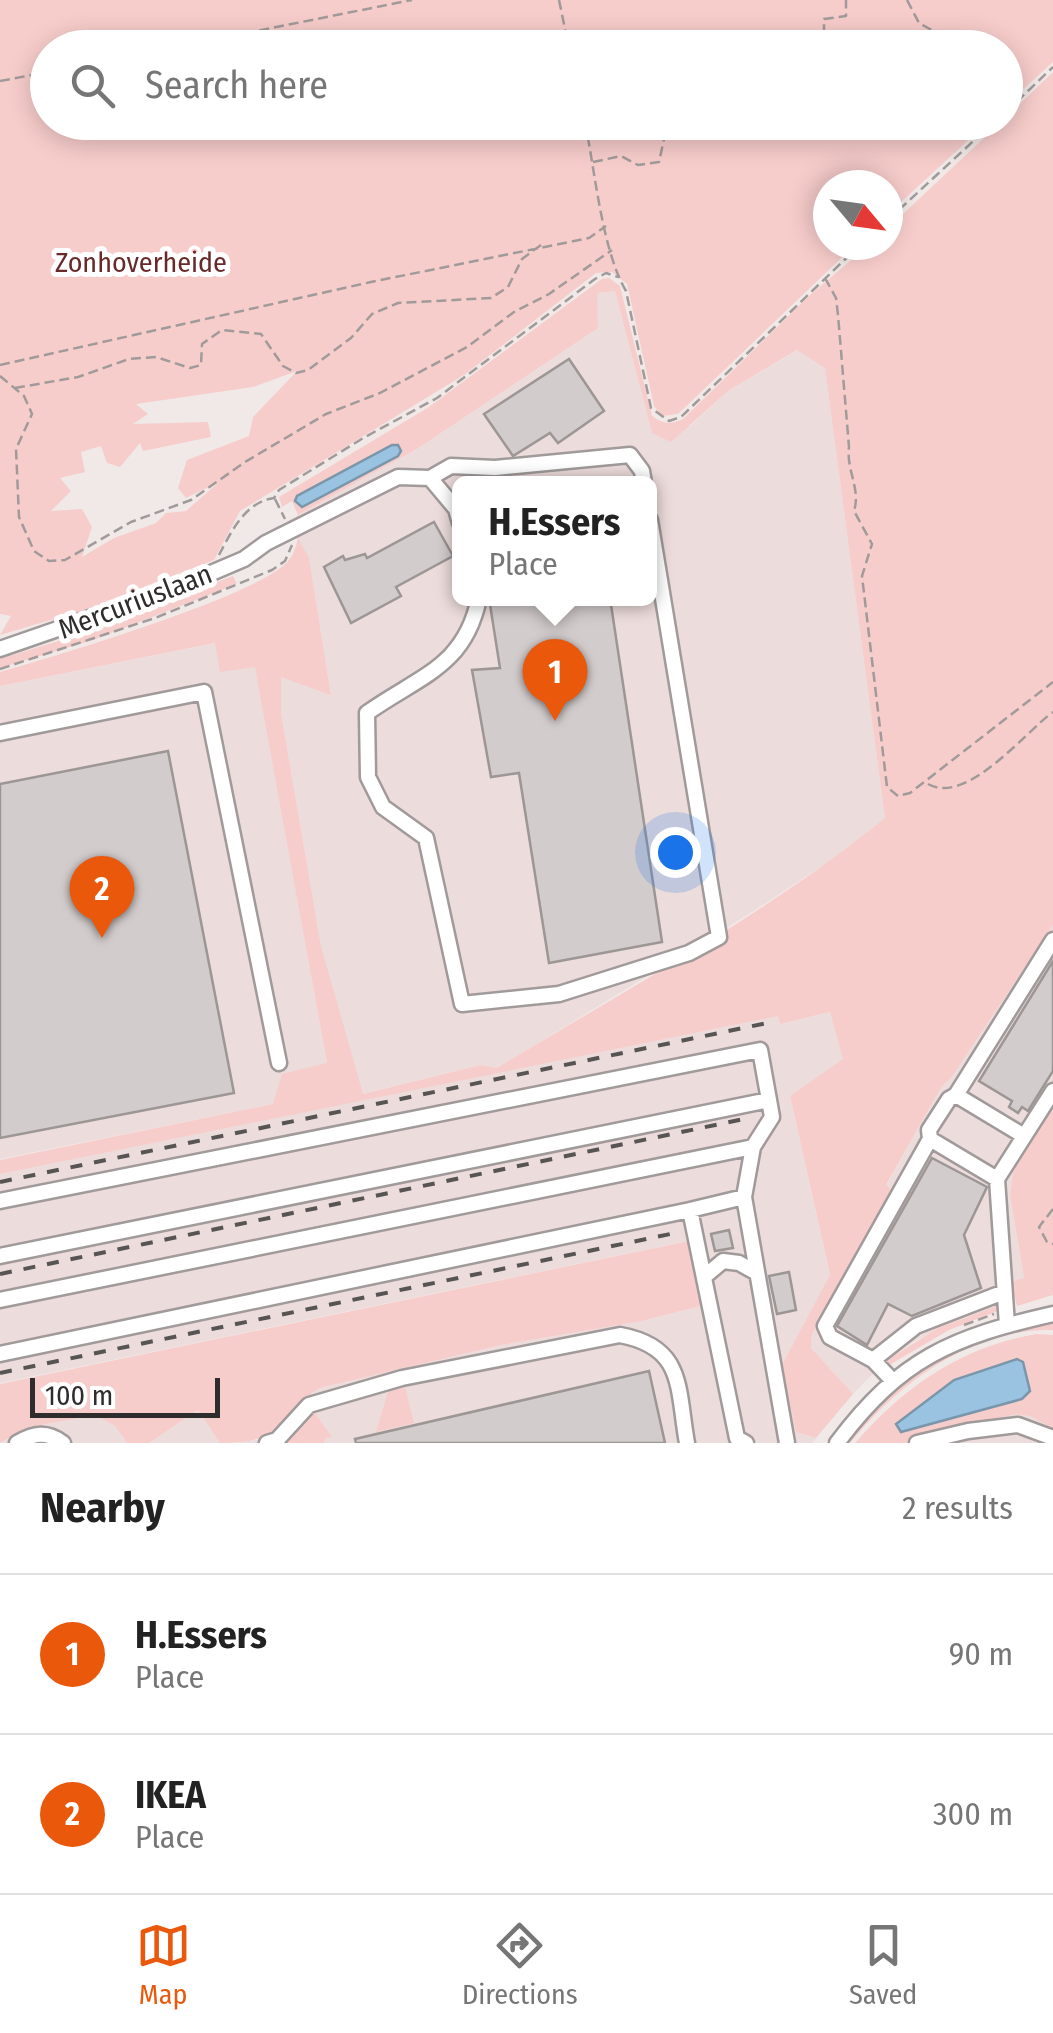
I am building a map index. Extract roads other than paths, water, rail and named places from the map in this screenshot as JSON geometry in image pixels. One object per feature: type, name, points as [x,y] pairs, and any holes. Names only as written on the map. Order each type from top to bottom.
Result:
[{"type":"street","name":"Mercuriuslaan","points":[[0,649],[176,588],[244,559],[266,543],[398,478],[430,478],[450,466],[495,468],[630,455],[643,476]]},
{"type":"street","points":[[430,478],[452,504]]},
{"type":"street","points":[[477,606],[474,624],[452,659],[367,713],[368,777],[383,807],[426,838],[462,1004],[559,994],[689,953],[719,937],[657,562]]},
{"type":"street","points":[[0,733],[204,692],[279,1063]]},
{"type":"street","points":[[892,1380],[873,1360],[830,1338],[825,1326],[930,1139],[929,1130],[1053,940]]},
{"type":"street","points":[[0,1201],[760,1050],[772,1117],[753,1147],[744,1197],[754,1272],[787,1443]]},
{"type":"street","points":[[1008,1325],[997,1179],[1053,1091]]},
{"type":"street","points":[[956,1094],[1024,1136]]},
{"type":"street","points":[[0,1256],[769,1100]]},
{"type":"street","points":[[930,1139],[997,1179]]},
{"type":"street","points":[[0,1300],[753,1147]]},
{"type":"street","points":[[0,1354],[744,1197]]},
{"type":"street","points":[[690,1210],[737,1438],[746,1443]]},
{"type":"street","points":[[704,1277],[723,1262],[739,1263],[754,1272]]},
{"type":"street","points":[[873,1360],[916,1326],[1004,1292]]},
{"type":"street","points":[[836,1443],[892,1380],[984,1330],[1053,1314]]},
{"type":"street","points":[[267,1443],[277,1440],[309,1405],[402,1378],[620,1335],[662,1350],[672,1367],[687,1443]]},
{"type":"street","points":[[918,1443],[968,1430],[1018,1425],[1053,1438]]},
{"type":"street","points":[[17,1443],[41,1433],[63,1443]]},
{"type":"water","points":[[398,445],[398,456],[302,507],[295,501],[297,496]]},
{"type":"water","points":[[1017,1359],[1023,1362],[1030,1391],[1022,1399],[901,1432],[896,1424],[954,1380]]},
{"type":"railway","points":[[0,1182],[772,1022]]},
{"type":"railway","points":[[0,1274],[744,1119]]},
{"type":"railway","points":[[0,1373],[680,1232]]},
{"type":"place","name":"H.Essers","points":[[555,721]]},
{"type":"place","name":"IKEA","points":[[102,938]]},
{"type":"park label","name":"Zonhoverheide","points":[[141,262]]}]
